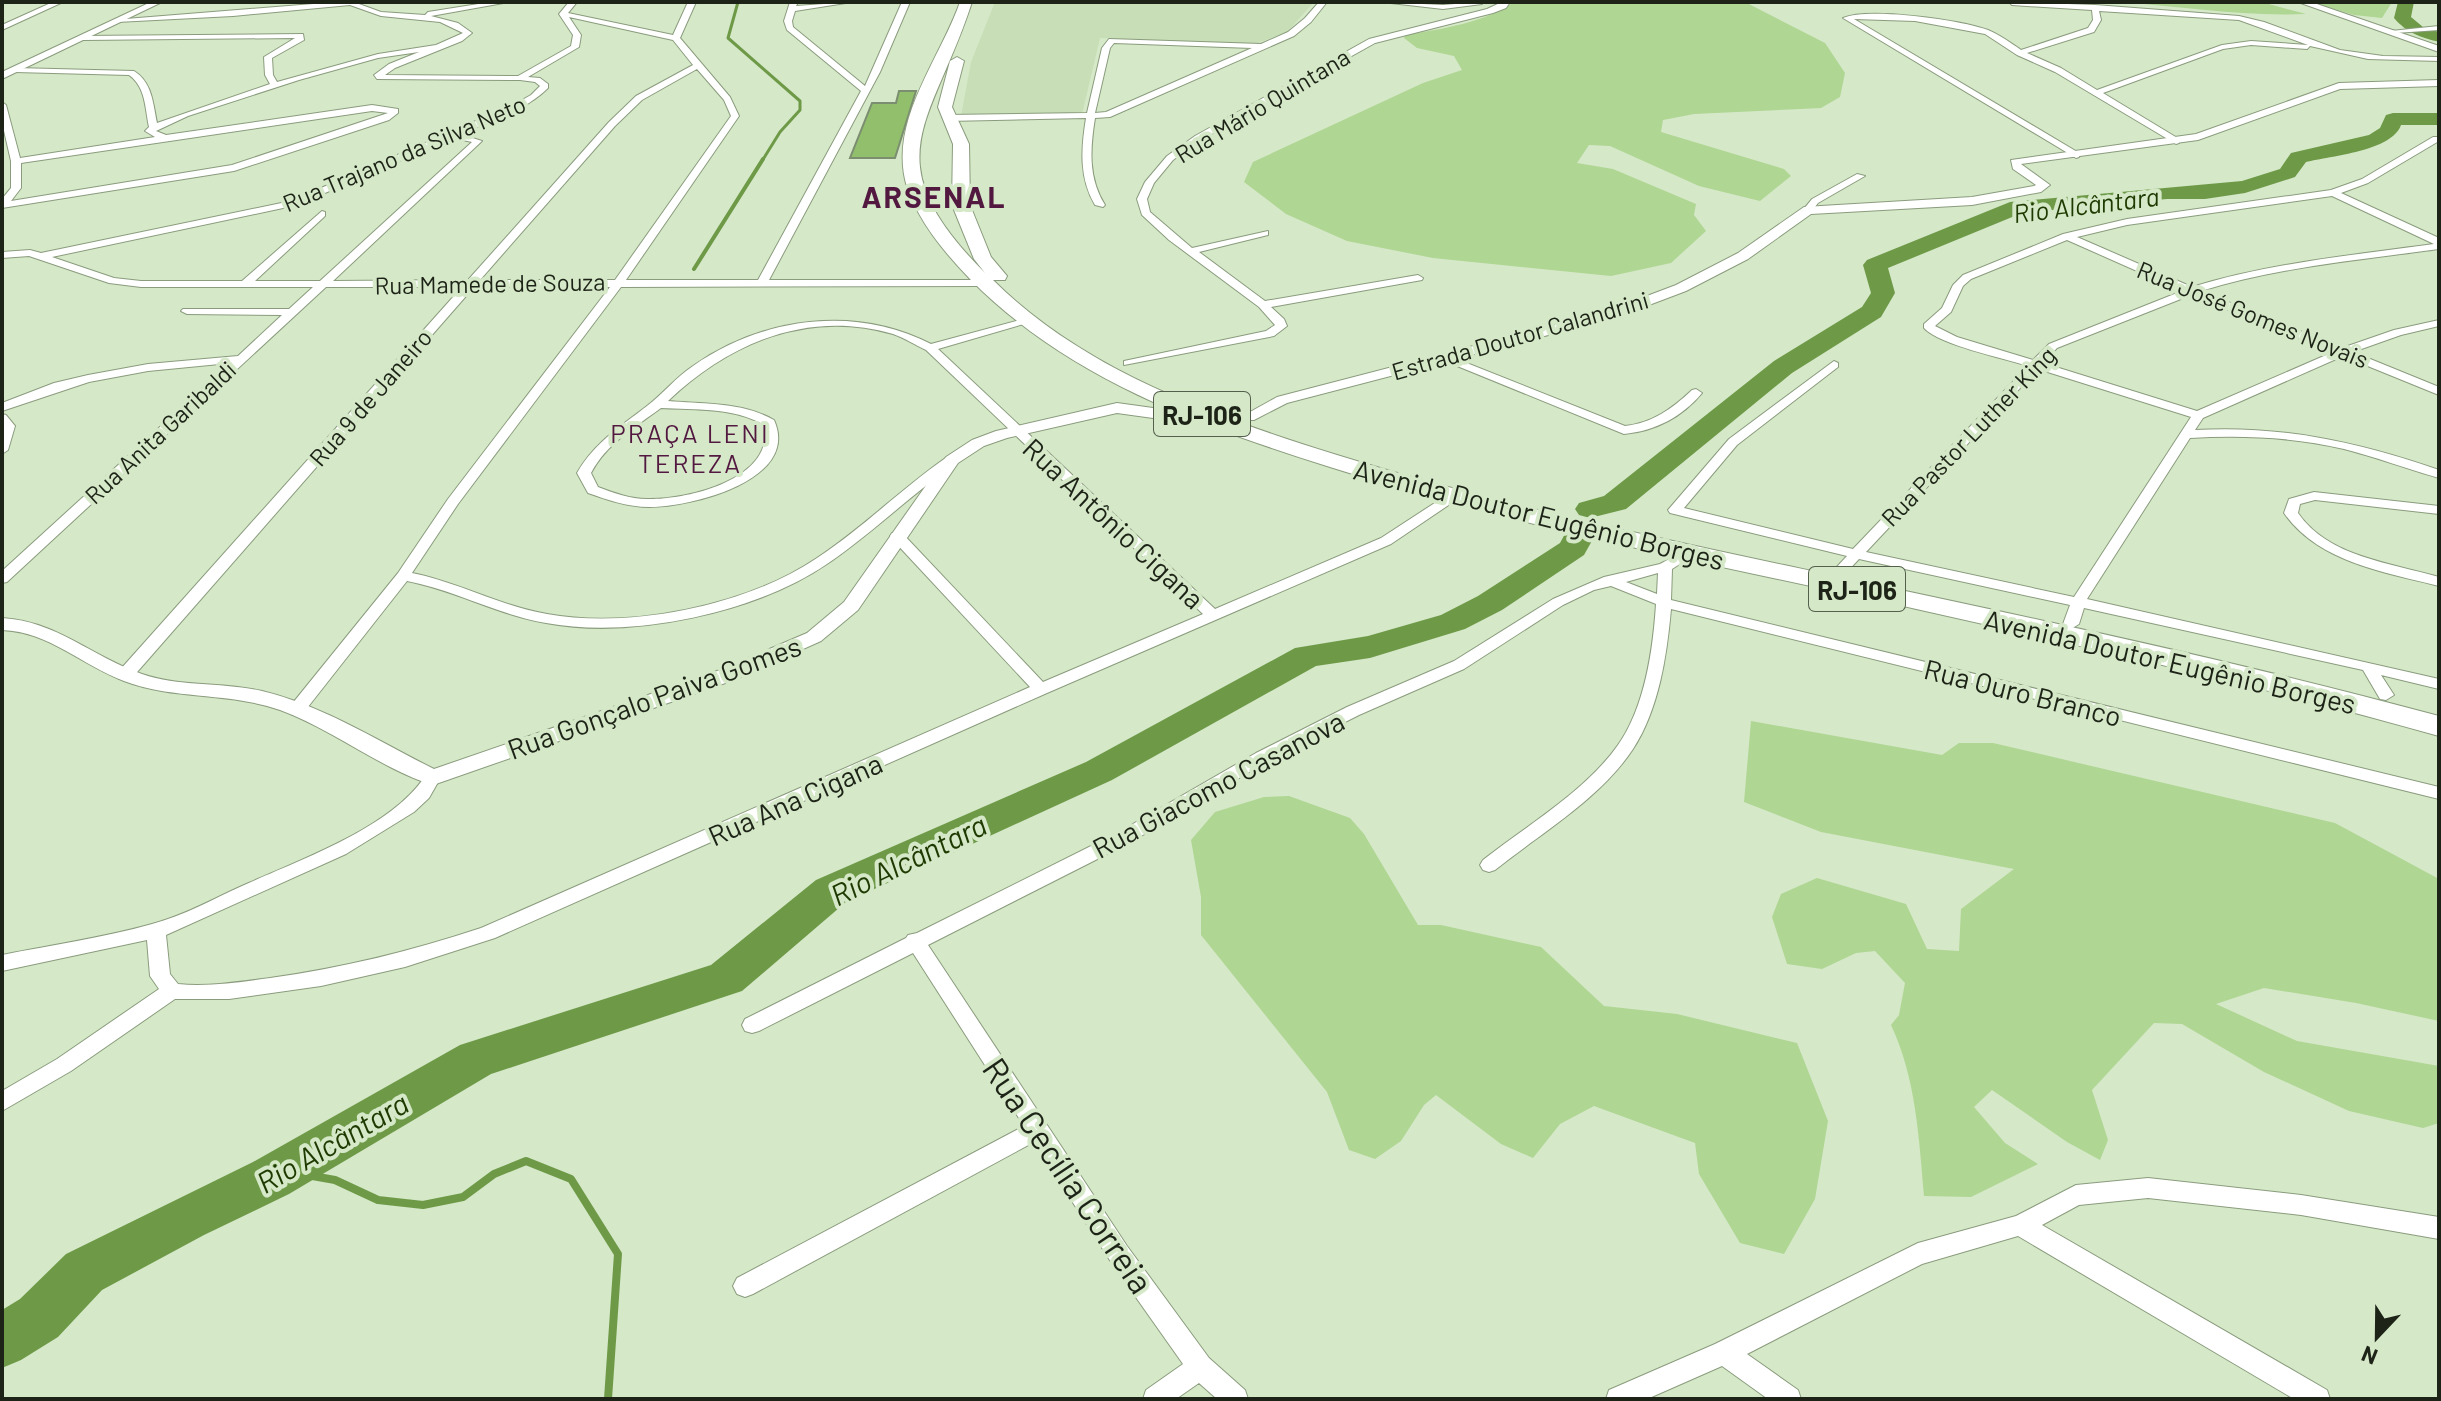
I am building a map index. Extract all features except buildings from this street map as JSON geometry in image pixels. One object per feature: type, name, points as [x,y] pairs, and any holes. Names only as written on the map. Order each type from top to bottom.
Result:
[{"type":"highway","name":"Avenida Doutor Eugênio Borges","points":[[966,2],[931,81],[912,139],[913,177],[924,209],[946,241],[983,283],[1028,321],[1070,350],[1133,385],[1220,422],[1452,498],[1504,504]]},
{"type":"highway","points":[[947,118],[947,91],[980,2]]},
{"type":"highway","name":"Avenida Doutor Eugênio Borges","points":[[947,118],[945,142],[962,153],[961,205],[983,259],[1007,285],[1051,321],[1128,363],[1249,417],[1504,504],[1648,538],[1845,563],[2075,613],[2439,710]]},
{"type":"highway","points":[[912,139],[945,142]]},
{"type":"highway","name":"Avenida Doutor Eugênio Borges","points":[[1648,538],[1676,560],[1894,597],[2279,685],[2439,726]]},
{"type":"street","points":[[2,28],[59,2]]},
{"type":"street","points":[[2,76],[158,2]]},
{"type":"street","points":[[413,16],[505,2]]},
{"type":"street","points":[[563,14],[573,2]]},
{"type":"street","points":[[676,38],[692,2]]},
{"type":"street","points":[[848,2],[793,5],[788,21],[790,28],[866,91]]},
{"type":"street","points":[[763,281],[866,91],[906,2]]},
{"type":"street","points":[[947,118],[1107,115],[1298,30],[1323,2]]},
{"type":"street","points":[[1386,2],[1431,7],[1459,7],[1488,2]]},
{"type":"street","name":"Rua Mário Quintana","points":[[1263,305],[1152,221],[1142,208],[1142,199],[1150,182],[1179,151],[1267,97],[1372,41],[1490,11],[1506,2]]},
{"type":"street","points":[[2302,2],[2401,31],[2439,49]]},
{"type":"street","points":[[117,20],[357,3],[365,10],[447,23],[468,33],[392,66],[377,77],[520,78],[575,47],[577,35],[563,14]]},
{"type":"street","points":[[2012,3],[2255,21],[2329,49]]},
{"type":"street","points":[[2020,53],[2091,30],[2097,20],[2095,7]]},
{"type":"street","points":[[298,708],[403,576],[453,502],[619,282],[735,116],[735,108],[730,101],[695,67],[676,38],[563,14]]},
{"type":"street","points":[[162,37],[200,16]]},
{"type":"street","points":[[2076,155],[1847,18],[1885,18],[1970,28],[1994,36],[2020,53],[2058,70],[2176,141]]},
{"type":"street","points":[[2401,31],[2439,28]]},
{"type":"street","points":[[83,38],[300,36],[268,57],[269,75],[275,86]]},
{"type":"street","points":[[1100,205],[1089,191],[1090,117],[1106,48],[1112,41],[1264,46]]},
{"type":"street","points":[[166,138],[149,131],[153,126],[358,61],[448,43]]},
{"type":"street","points":[[2096,93],[2222,47],[2261,43],[2366,55],[2439,59]]},
{"type":"street","name":"Rua 9 de Janeiro","points":[[125,675],[621,115],[639,98],[695,67]]},
{"type":"street","points":[[15,70],[131,73],[140,76],[153,126]]},
{"type":"street","name":"Rua Trajano da Silva Neto","points":[[43,256],[294,203],[527,102],[545,86],[537,80],[520,78]]},
{"type":"street","points":[[1808,210],[1972,201],[2037,189],[2044,185],[2017,167],[2015,162],[2198,137],[2325,89],[2377,83],[2439,83]]},
{"type":"street","points":[[2,105],[16,161],[16,188],[2,205]]},
{"type":"street","points":[[2,205],[234,168],[386,118],[395,111],[372,108],[325,113],[16,161]]},
{"type":"street","name":"Rua Anita Garibaldi","points":[[2,579],[478,141],[450,134]]},
{"type":"street","points":[[2198,415],[1953,339],[1934,332],[1928,326],[1947,310],[1958,285],[1967,277],[2067,236],[2165,215],[2333,193],[2365,181],[2436,139]]},
{"type":"street","name":"Estrada Doutor Calandrini","points":[[1249,417],[1282,400],[1578,323],[1681,288],[1743,256],[1808,210],[1815,201],[1860,176]]},
{"type":"street","points":[[2333,193],[2439,244]]},
{"type":"street","points":[[244,285],[322,214]]},
{"type":"street","points":[[1191,251],[1264,233]]},
{"type":"street","name":"Rua José Gomes Novais","points":[[2067,236],[2191,291],[2439,391]]},
{"type":"street","name":"Rua Pastor Luther King","points":[[1845,563],[2053,346],[2191,291],[2309,264],[2439,244]]},
{"type":"street","name":"Rua Mamede de Souza","points":[[2,255],[30,253],[43,256],[113,281],[244,285],[763,281],[983,283]]},
{"type":"street","points":[[1263,305],[1418,278]]},
{"type":"street","points":[[1128,363],[1279,330],[1280,321],[1263,305]]},
{"type":"street","points":[[187,311],[290,312]]},
{"type":"street","points":[[930,348],[1028,321]]},
{"type":"street","points":[[2439,323],[2398,332],[2345,351],[2198,415],[2075,613],[2368,666],[2439,684]]},
{"type":"street","name":"Rua Antônio Cigana","points":[[657,404],[756,415],[770,423],[773,441],[764,458],[750,473],[720,489],[696,497],[649,503],[618,499],[593,490],[584,473],[593,454],[698,367],[763,335],[792,328],[844,324],[899,332],[930,348],[1212,614]]},
{"type":"street","points":[[1444,357],[1614,429],[1650,426],[1680,409],[1696,393]]},
{"type":"street","points":[[2,407],[33,394],[124,372],[238,359]]},
{"type":"street","points":[[1834,365],[1733,442],[1675,510],[1845,563]]},
{"type":"street","points":[[1117,408],[1133,385]]},
{"type":"street","name":"Rua Gonçalo Paiva Gomes","points":[[433,777],[727,675],[814,637],[851,606],[952,460],[978,443],[1015,431],[1117,408],[1220,422]]},
{"type":"street","points":[[2,418],[9,426],[3,442]]},
{"type":"street","points":[[2185,434],[2227,431],[2342,442],[2439,474]]},
{"type":"street","points":[[403,576],[429,581],[523,614],[551,620],[593,623],[683,613],[773,590],[804,574],[952,460]]},
{"type":"street","points":[[2439,510],[2314,496],[2294,502],[2291,513],[2297,527],[2314,540],[2352,556],[2439,582]]},
{"type":"street","name":"Rua Ana Cigana","points":[[172,991],[198,996],[312,981],[428,954],[488,933],[1212,614],[1386,541],[1452,498]]},
{"type":"street","points":[[897,536],[1041,689]]},
{"type":"street","points":[[1489,865],[1604,772],[1626,746],[1640,714],[1657,654],[1676,560]]},
{"type":"street","name":"Rua Giacomo Casanova","points":[[752,1025],[915,940],[1125,837],[1262,757],[1353,711],[1459,665],[1558,602],[1609,580],[1676,560]]},
{"type":"street","name":"Rua Ouro Branco","points":[[1609,580],[1666,603],[2439,793]]},
{"type":"street","points":[[2,624],[32,627],[56,636],[125,675],[179,688],[259,697],[298,708],[433,777],[423,794],[408,808],[340,849],[156,931],[2,963]]},
{"type":"street","points":[[2368,666],[2386,695]]},
{"type":"street","points":[[2,1102],[64,1065],[172,991],[160,976],[156,931]]},
{"type":"street","name":"Rua Cecília Correia","points":[[915,940],[1119,1254],[1200,1367],[1236,1399]]},
{"type":"street","points":[[745,1286],[1037,1130]]},
{"type":"street","points":[[1618,1399],[1724,1353],[1918,1254],[2020,1225],[2076,1195],[2148,1188],[2301,1205],[2439,1228]]},
{"type":"street","points":[[2020,1225],[2318,1399]]},
{"type":"street","points":[[1724,1353],[1789,1399]]},
{"type":"street","points":[[1155,1399],[1200,1367]]},
{"type":"shaded area","points":[[995,2],[1314,2],[1287,32],[1255,44],[1100,38],[1082,114],[961,116],[971,62]]},
{"type":"green space","points":[[1514,2],[1745,2],[1825,43],[1845,73],[1840,97],[1821,108],[1694,114],[1663,120],[1661,132],[1784,169],[1791,176],[1760,201],[1699,186],[1610,146],[1589,145],[1577,163],[1613,169],[1696,204],[1694,215],[1706,231],[1671,263],[1611,276],[1433,258],[1347,241],[1286,214],[1244,182],[1253,162],[1423,83],[1462,70],[1454,56],[1417,48],[1404,38],[1405,35],[1476,20]]},
{"type":"green space","points":[[2118,2],[2261,2],[2306,14],[2235,13]]},
{"type":"green space","points":[[2310,2],[2392,2],[2382,18],[2354,15]]},
{"type":"green space","points":[[1751,721],[1942,755],[1959,743],[1993,743],[2335,823],[2439,879],[2439,1021],[2264,988],[2216,1004],[2297,1041],[2439,1066],[2439,1123],[2423,1128],[2349,1111],[2264,1072],[2182,1024],[2154,1023],[2092,1090],[2108,1140],[2100,1160],[2067,1142],[1992,1090],[1974,1107],[2005,1143],[2038,1164],[1971,1197],[1924,1196],[1911,1087],[1891,1025],[1899,1015],[1905,983],[1875,951],[1856,953],[1822,969],[1787,964],[1772,917],[1781,894],[1817,878],[1906,904],[1927,949],[1959,951],[1961,909],[2014,869],[1821,832],[1744,802]]},
{"type":"green space","points":[[1289,796],[1350,818],[1364,834],[1418,925],[1441,925],[1541,947],[1604,1006],[1677,1014],[1797,1043],[1828,1121],[1815,1199],[1784,1254],[1740,1243],[1699,1174],[1695,1143],[1594,1106],[1560,1124],[1533,1158],[1501,1144],[1436,1095],[1424,1105],[1401,1141],[1375,1159],[1349,1150],[1327,1092],[1201,935],[1201,897],[1191,840],[1215,812],[1264,797]]},
{"type":"waterway","points":[[738,2],[728,38],[800,101],[800,110],[780,132],[762,161]]},
{"type":"waterway","name":"Rio Alcântara","points":[[2406,2],[2402,18],[2417,31],[2439,37]]},
{"type":"waterway","name":"Rio Alcântara","points":[[1590,509],[1615,503],[1783,367],[1872,312],[1883,293],[1875,265],[2018,207],[2167,193],[2205,193],[2245,187],[2288,173],[2298,157],[2376,140],[2389,131],[2393,119],[2439,119]]},
{"type":"waterway","points":[[694,269],[763,159]]},
{"type":"waterway","name":"Rio Alcântara","points":[[2,1341],[39,1318],[84,1272],[186,1218],[271,1178],[476,1059],[726,978],[831,891],[1099,771],[1307,656],[1370,647],[1453,622],[1490,603],[1573,548],[1577,539]]},
{"type":"waterway","points":[[271,1178],[301,1174],[335,1180],[378,1200],[423,1205],[463,1197],[494,1174],[526,1161],[571,1179],[618,1254],[608,1399]]},
{"type":"district","name":"ARSENAL","points":[[934,196]]},
{"type":"district","name":"PRAÇA LENI TEREZA","points":[[690,447]]}]
